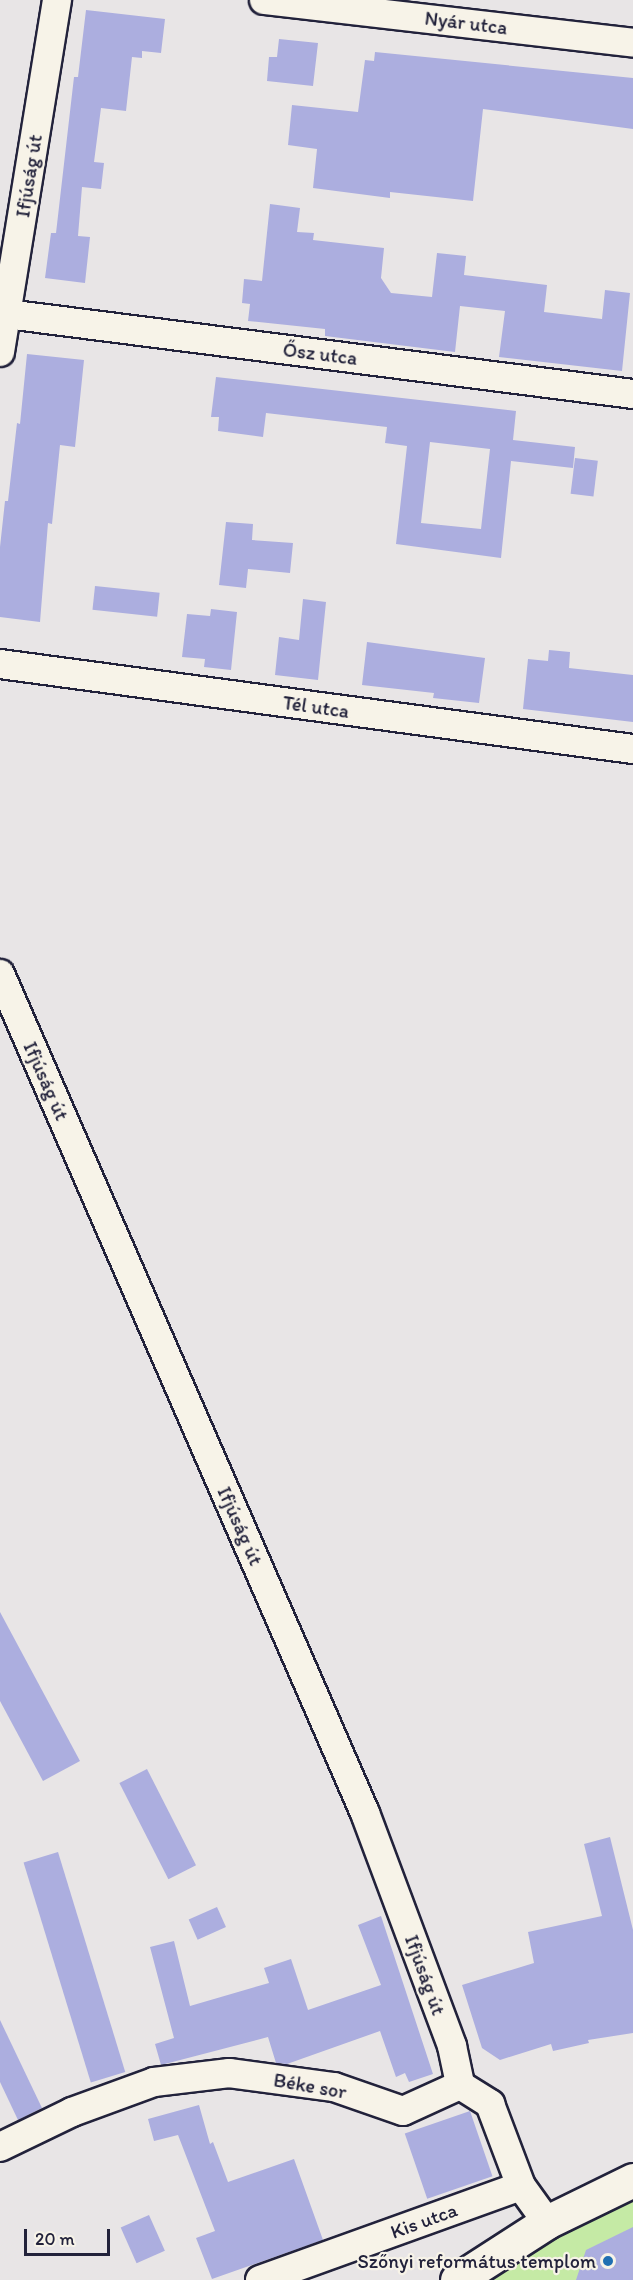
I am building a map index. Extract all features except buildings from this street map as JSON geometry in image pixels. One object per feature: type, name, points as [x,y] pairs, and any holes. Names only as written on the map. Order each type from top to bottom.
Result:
[{"type":"street","name":"Ifjúság út","points":[[0,352],[57,0]]},
{"type":"street","name":"Nyár utca","points":[[264,0],[633,43]]},
{"type":"street","name":"Ősz utca","points":[[7,314],[633,394]]},
{"type":"street","name":"Tél utca","points":[[0,664],[633,749]]},
{"type":"street","name":"Ifjúság út","points":[[0,974],[365,1814],[452,2046],[460,2085]]},
{"type":"street","name":"Béke sor","points":[[0,2147],[72,2112],[154,2082],[229,2073],[334,2087],[403,2111],[460,2085]]},
{"type":"street","points":[[460,2085],[490,2104],[521,2186],[547,2222]]},
{"type":"street","points":[[456,2280],[547,2222],[633,2180]]},
{"type":"street","name":"Kis utca","points":[[260,2280],[521,2186]]},
{"type":"green space","points":[[633,2194],[633,2280],[474,2280]]},
{"type":"place","name":"Szőnyi református templom","points":[[608,2261]]}]
